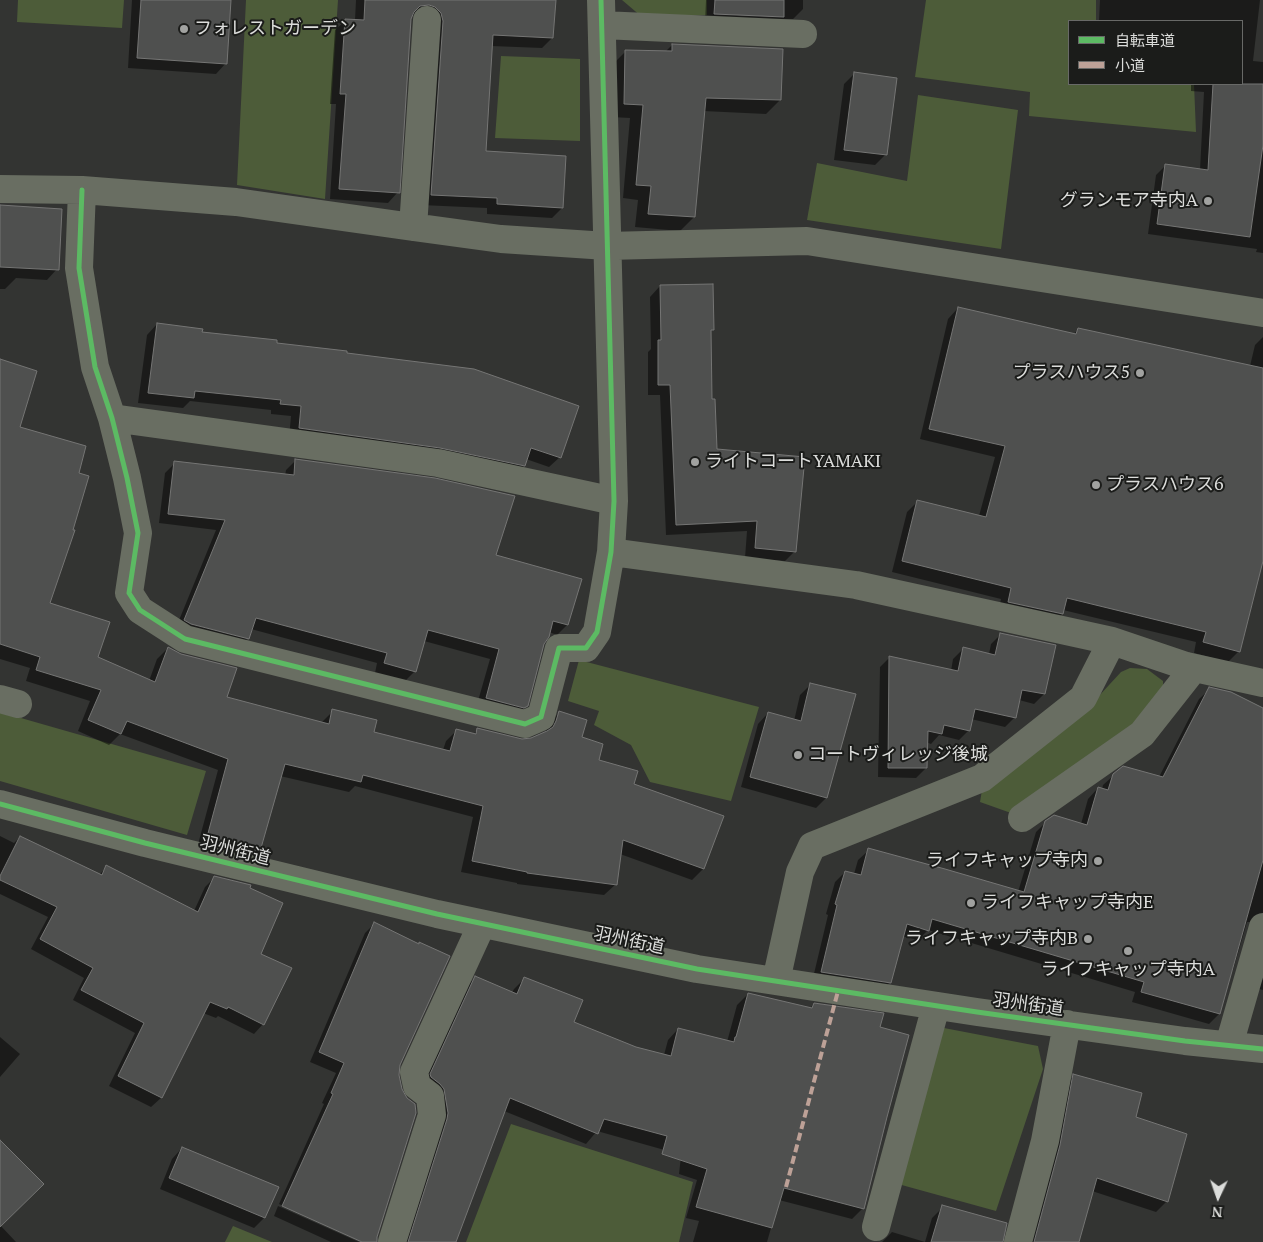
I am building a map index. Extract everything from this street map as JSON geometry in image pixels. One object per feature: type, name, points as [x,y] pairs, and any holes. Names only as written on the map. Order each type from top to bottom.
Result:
[{"type":"street","points":[[82,190],[79,268],[95,366],[112,418],[138,533],[128,593],[140,610],[186,639],[525,724],[541,717],[559,648],[586,648],[597,632],[611,552],[614,502],[602,13],[803,34]]},
{"type":"street","points":[[413,227],[427,20]]},
{"type":"street","points":[[0,189],[82,190],[236,202],[501,239],[607,246],[807,241],[1263,313]]},
{"type":"street","points":[[112,418],[438,463],[614,502]]},
{"type":"street","points":[[611,552],[856,585],[1112,641],[1194,668],[1263,683]]},
{"type":"street","points":[[776,981],[800,872],[812,846],[982,778],[1083,698],[1112,641]]},
{"type":"street","points":[[1022,818],[1142,734],[1194,668]]},
{"type":"street","name":"羽州街道","points":[[0,804],[145,844],[428,912],[697,969],[936,1006],[1185,1041],[1263,1049]]},
{"type":"street","points":[[392,1242],[432,1115],[430,1096],[417,1086],[414,1072],[482,924]]},
{"type":"street","points":[[1229,1045],[1263,927]]},
{"type":"street","points":[[876,1227],[936,1006]]},
{"type":"street","points":[[1018,1242],[1045,1141],[1067,1024]]},
{"type":"green space","points":[[18,0],[124,0],[122,28],[17,22]]},
{"type":"green space","points":[[246,0],[338,0],[325,199],[237,185]]},
{"type":"green space","points":[[622,0],[707,0],[707,15],[642,17]]},
{"type":"green space","points":[[926,0],[1096,0],[1096,20],[1068,20],[1068,85],[1194,85],[1196,132],[1029,116],[1030,92],[915,77]]},
{"type":"green space","points":[[501,56],[580,59],[580,141],[495,138]]},
{"type":"green space","points":[[918,95],[1018,110],[1001,249],[807,220],[817,163],[907,181]]},
{"type":"green space","points":[[579,660],[759,707],[731,801],[650,782],[631,745],[594,725],[599,711],[568,701]]},
{"type":"green space","points":[[1130,668],[1147,669],[1163,681],[1163,694],[1140,725],[1011,813],[980,802],[982,790],[1086,710],[1121,672]]},
{"type":"green space","points":[[0,712],[206,771],[187,835],[0,781]]},
{"type":"green space","points":[[944,1028],[1038,1046],[1043,1069],[996,1211],[898,1184]]},
{"type":"green space","points":[[511,1124],[693,1182],[679,1242],[466,1242]]},
{"type":"green space","points":[[233,1226],[272,1242],[225,1242]]},
{"type":"building","name":"フォレストガーデン","points":[[141,0],[231,0],[227,64],[137,58]]},
{"type":"building","points":[[365,0],[556,0],[553,38],[493,35],[486,151],[566,156],[563,208],[497,204],[497,198],[431,195],[443,21],[441,13],[435,7],[429,5],[420,6],[414,12],[411,19],[400,193],[339,189],[346,94],[340,94],[345,19],[364,20]]},
{"type":"building","points":[[715,0],[784,0],[784,17],[714,14]]},
{"type":"building","points":[[672,44],[783,49],[781,100],[706,98],[695,217],[648,214],[651,186],[636,185],[643,105],[624,104],[625,50],[672,51]]},
{"type":"building","points":[[854,72],[897,78],[887,155],[844,150]]},
{"type":"building","points":[[1263,84],[1263,145],[1250,237],[1157,224],[1165,164],[1208,170],[1213,85]]},
{"type":"building","points":[[0,205],[62,209],[59,270],[0,267]]},
{"type":"building","points":[[713,284],[714,330],[711,330],[712,399],[715,399],[717,449],[805,457],[796,552],[755,548],[757,521],[676,525],[670,385],[658,385],[658,340],[661,340],[660,285]]},
{"type":"building","points":[[958,307],[1076,334],[1078,328],[1263,368],[1263,561],[1240,652],[1203,642],[1206,632],[1067,598],[1063,614],[1008,602],[1011,588],[902,561],[917,500],[986,517],[1005,446],[929,429]]},
{"type":"building","points":[[157,323],[203,329],[202,332],[277,340],[277,343],[474,369],[579,406],[561,458],[531,448],[525,466],[440,448],[299,428],[301,406],[280,404],[281,400],[195,391],[194,398],[148,393]]},
{"type":"building","points":[[0,359],[37,371],[20,427],[86,446],[79,473],[89,476],[73,530],[75,530],[50,603],[110,622],[98,657],[155,682],[168,647],[181,654],[237,668],[227,697],[329,724],[332,709],[377,720],[374,732],[450,751],[456,729],[476,734],[477,728],[522,739],[531,738],[553,727],[559,711],[587,720],[582,737],[603,744],[599,760],[638,771],[634,784],[724,816],[704,869],[623,840],[617,885],[527,873],[472,861],[483,806],[363,775],[361,782],[285,764],[259,855],[227,847],[229,843],[207,837],[228,759],[127,721],[121,734],[88,720],[101,690],[36,670],[40,657],[0,644]]},
{"type":"building","points":[[295,459],[435,478],[515,496],[496,555],[582,579],[568,625],[553,621],[549,637],[544,644],[528,706],[524,708],[486,698],[499,649],[428,630],[416,672],[384,663],[387,653],[256,618],[249,639],[191,624],[184,620],[225,520],[168,514],[174,461],[294,475]]},
{"type":"building","points":[[1000,633],[1056,645],[1045,694],[1022,690],[1016,718],[975,709],[970,731],[944,725],[942,734],[928,731],[927,768],[888,768],[889,656],[958,671],[963,647],[995,655]]},
{"type":"building","name":"コートヴィレッジ後城","points":[[810,683],[856,694],[827,798],[750,777],[768,712],[801,721]]},
{"type":"building","points":[[1209,687],[1231,692],[1263,708],[1263,860],[1220,1014],[1141,992],[1144,982],[932,919],[929,931],[907,924],[891,983],[821,972],[837,905],[835,904],[845,871],[861,875],[868,848],[1024,892],[1045,821],[1054,815],[1087,825],[1098,787],[1108,790],[1113,774],[1123,766],[1163,777]]},
{"type":"building","points":[[20,836],[102,875],[106,865],[198,912],[214,876],[251,885],[250,888],[283,903],[261,954],[292,968],[264,1025],[228,1007],[227,1009],[210,1002],[162,1098],[118,1076],[144,1023],[81,990],[93,968],[40,939],[57,907],[0,880],[0,876]]},
{"type":"building","points":[[374,922],[419,944],[419,942],[450,956],[400,1065],[399,1075],[402,1089],[407,1098],[415,1104],[416,1113],[377,1242],[362,1242],[282,1206],[333,1094],[331,1093],[344,1063],[319,1052]]},
{"type":"building","points":[[475,976],[517,994],[524,977],[583,1000],[574,1022],[636,1047],[671,1056],[678,1028],[734,1042],[748,993],[812,1008],[814,1003],[884,1013],[880,1027],[909,1035],[864,1209],[784,1188],[772,1228],[696,1207],[707,1169],[662,1154],[667,1136],[604,1119],[598,1134],[510,1098],[456,1242],[408,1242],[448,1113],[444,1089],[430,1074]]},
{"type":"building","points":[[1073,1074],[1142,1093],[1136,1117],[1187,1134],[1168,1202],[1097,1178],[1079,1242],[1034,1242],[1060,1145]]},
{"type":"building","points":[[0,1140],[44,1184],[0,1227]]},
{"type":"building","points":[[182,1147],[279,1187],[265,1218],[169,1178]]},
{"type":"building","points":[[942,1205],[1007,1223],[1003,1242],[931,1242]]},
{"type":"marked path","points":[[786,1187],[838,991]]},
{"type":"cycle path","points":[[82,190],[79,268],[95,367],[112,418],[138,533],[129,593],[140,610],[185,639],[525,724],[541,717],[559,648],[586,648],[597,632],[611,552],[614,501],[601,0]]},
{"type":"cycle path","points":[[0,804],[145,843],[437,914],[697,969],[977,1012],[1185,1041],[1263,1049]]},
{"type":"place","name":"フォレストガーデン","points":[[184,29]]},
{"type":"place","name":"グランモア寺内A","points":[[1208,201]]},
{"type":"place","name":"プラスハウス5","points":[[1140,373]]},
{"type":"place","name":"ライトコートYAMAKI","points":[[695,462]]},
{"type":"place","name":"プラスハウス6","points":[[1096,485]]},
{"type":"place","name":"コートヴィレッジ後城","points":[[798,755]]},
{"type":"place","name":"ライフキャップ寺内","points":[[1098,861]]},
{"type":"place","name":"ライフキャップ寺内E","points":[[971,903]]},
{"type":"place","name":"ライフキャップ寺内B","points":[[1088,939]]},
{"type":"place","name":"ライフキャップ寺内A","points":[[1128,951]]}]
